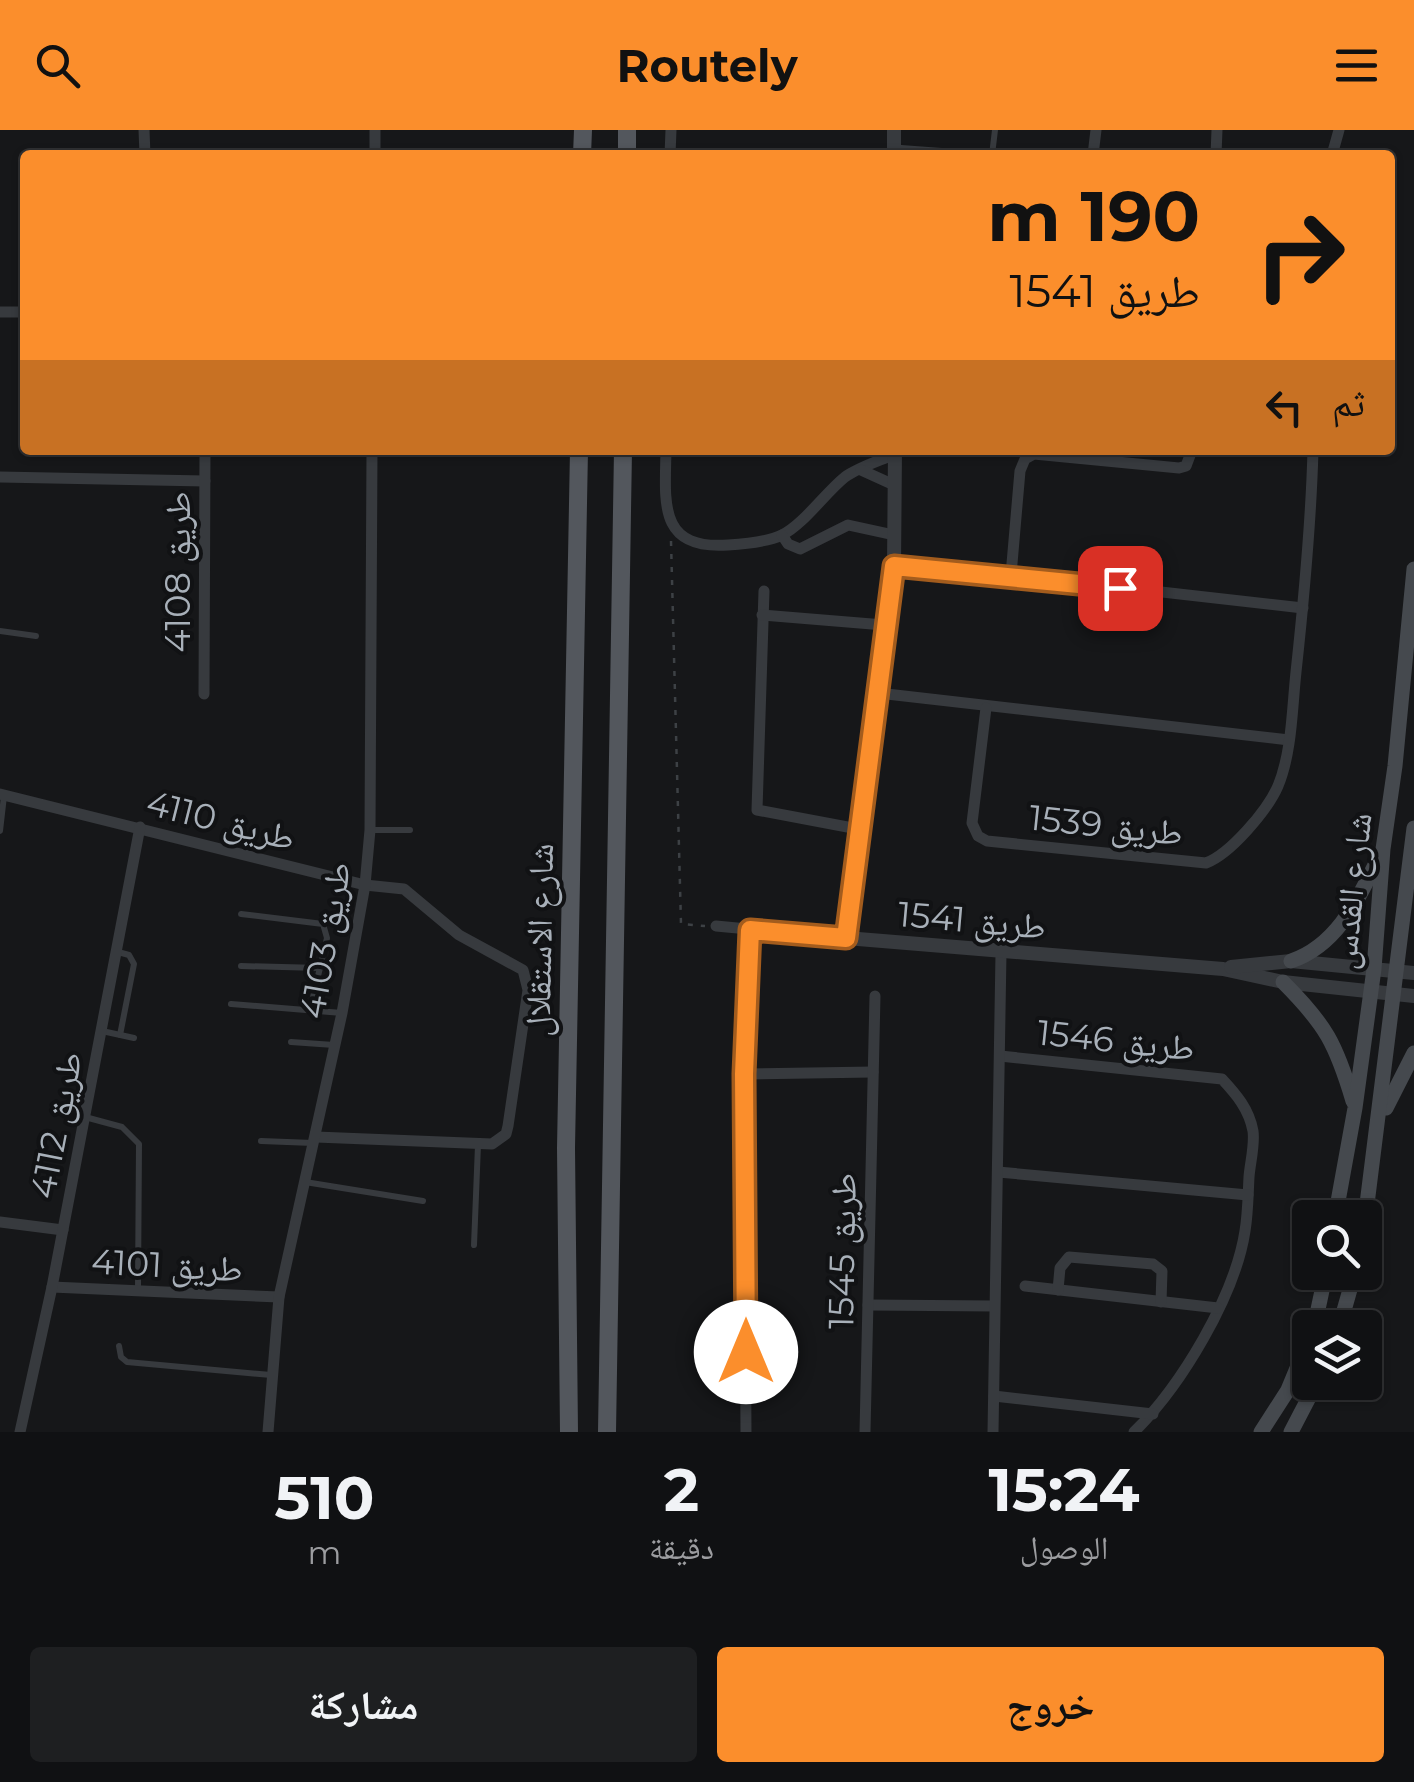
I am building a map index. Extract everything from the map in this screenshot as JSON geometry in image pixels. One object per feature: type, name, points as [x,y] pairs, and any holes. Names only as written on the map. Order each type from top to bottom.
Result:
[{"type":"main road","name":"شارع الاستقلال","points":[[569,1432],[566,1148],[579,455]]},
{"type":"main road","points":[[607,1432],[624,455]]},
{"type":"main road","name":"شارع القدس","points":[[1339,1200],[1374,969],[1414,569]]},
{"type":"main road","name":"شارع القدس","points":[[1368,1200],[1396,994],[1406,972],[1414,828]]},
{"type":"main road","points":[[1291,962],[1319,946],[1344,920],[1383,849]]},
{"type":"main road","points":[[1411,854],[1414,876]]},
{"type":"main road","points":[[1283,982],[1326,1028],[1355,1108]]},
{"type":"main road","points":[[1378,1126],[1414,1053]]},
{"type":"main road","points":[[1261,1432],[1292,1380]]},
{"type":"main road","points":[[1292,1432],[1308,1400]]},
{"type":"street","name":"طريق 4108","points":[[204,694],[205,455]]},
{"type":"street","name":"طريق 4103","points":[[268,1432],[278,1297],[342,1013],[370,830],[372,455]]},
{"type":"street","points":[[666,455],[665,501],[670,522],[682,538],[702,547],[743,544],[782,535],[849,474],[889,455]]},
{"type":"street","points":[[846,938],[894,566],[895,455]]},
{"type":"street","points":[[1011,576],[1020,471],[1025,459],[1032,455]]},
{"type":"street","points":[[1044,455],[1180,468],[1186,466],[1190,455]]},
{"type":"street","name":"طريق 1539","points":[[986,708],[972,823],[978,836],[988,841],[1206,863],[1230,849],[1274,794],[1289,740],[1311,538],[1313,455]]},
{"type":"street","points":[[861,470],[894,485]]},
{"type":"street","points":[[0,477],[205,481]]},
{"type":"street","points":[[782,535],[788,544],[800,549],[848,525],[894,535]]},
{"type":"street","points":[[894,566],[1303,608]]},
{"type":"street","points":[[764,591],[757,810],[858,828]]},
{"type":"street","points":[[762,615],[884,625]]},
{"type":"street","points":[[878,694],[1289,740]]},
{"type":"street","name":"طريق 4110","points":[[2,794],[364,885],[404,890],[459,936],[523,970],[528,990],[508,1126],[500,1140],[478,1144]]},
{"type":"street","name":"طريق 4112","points":[[20,1432],[52,1287],[140,827]]},
{"type":"street","name":"طريق 1541","points":[[716,926],[1223,969],[1283,982],[1414,996]]},
{"type":"street","points":[[746,1432],[744,1074],[750,930]]},
{"type":"street","name":"طريق 1546","points":[[993,1432],[1002,953]]},
{"type":"street","name":"طريق 1541","points":[[1223,969],[1291,962],[1406,972]]},
{"type":"street","name":"طريق 1545","points":[[865,1432],[874,996]]},
{"type":"street","name":"طريق 1546","points":[[1000,1056],[1222,1079],[1242,1100],[1253,1132],[1245,1234],[1218,1308],[1180,1376],[1153,1414],[1134,1432]]},
{"type":"street","points":[[744,1074],[873,1072]]},
{"type":"street","points":[[315,1140],[478,1144]]},
{"type":"street","points":[[998,1172],[1248,1194]]},
{"type":"street","points":[[0,1222],[63,1230]]},
{"type":"street","points":[[1058,1290],[1060,1268],[1069,1257],[1153,1264],[1163,1275],[1161,1302]]},
{"type":"street","points":[[1025,1286],[1218,1308]]},
{"type":"street","name":"طريق 4101","points":[[52,1287],[278,1297]]},
{"type":"street","points":[[868,1305],[994,1306]]},
{"type":"street","points":[[994,1396],[1153,1414]]},
{"type":"lane","points":[[0,631],[36,636]]},
{"type":"lane","points":[[0,831],[2,794]]},
{"type":"lane","points":[[370,830],[410,830]]},
{"type":"lane","points":[[241,914],[323,924],[327,938],[310,1010]]},
{"type":"lane","points":[[118,952],[129,955],[134,964],[120,1035]]},
{"type":"lane","points":[[241,966],[320,968]]},
{"type":"lane","points":[[231,1004],[342,1013]]},
{"type":"lane","points":[[102,1031],[134,1038]]},
{"type":"lane","points":[[291,1042],[335,1045]]},
{"type":"lane","points":[[85,1117],[122,1127],[139,1144],[138,1290]]},
{"type":"lane","points":[[261,1141],[315,1140]]},
{"type":"lane","points":[[474,1245],[478,1144]]},
{"type":"lane","points":[[305,1182],[422,1201]]},
{"type":"lane","points":[[119,1346],[121,1357],[127,1362],[272,1375]]},
{"type":"path","points":[[670,522],[681,924],[716,926]]},
{"type":"route","points":[[746,1352],[744,1074],[750,930],[846,938],[894,566],[1120,588]]}]
